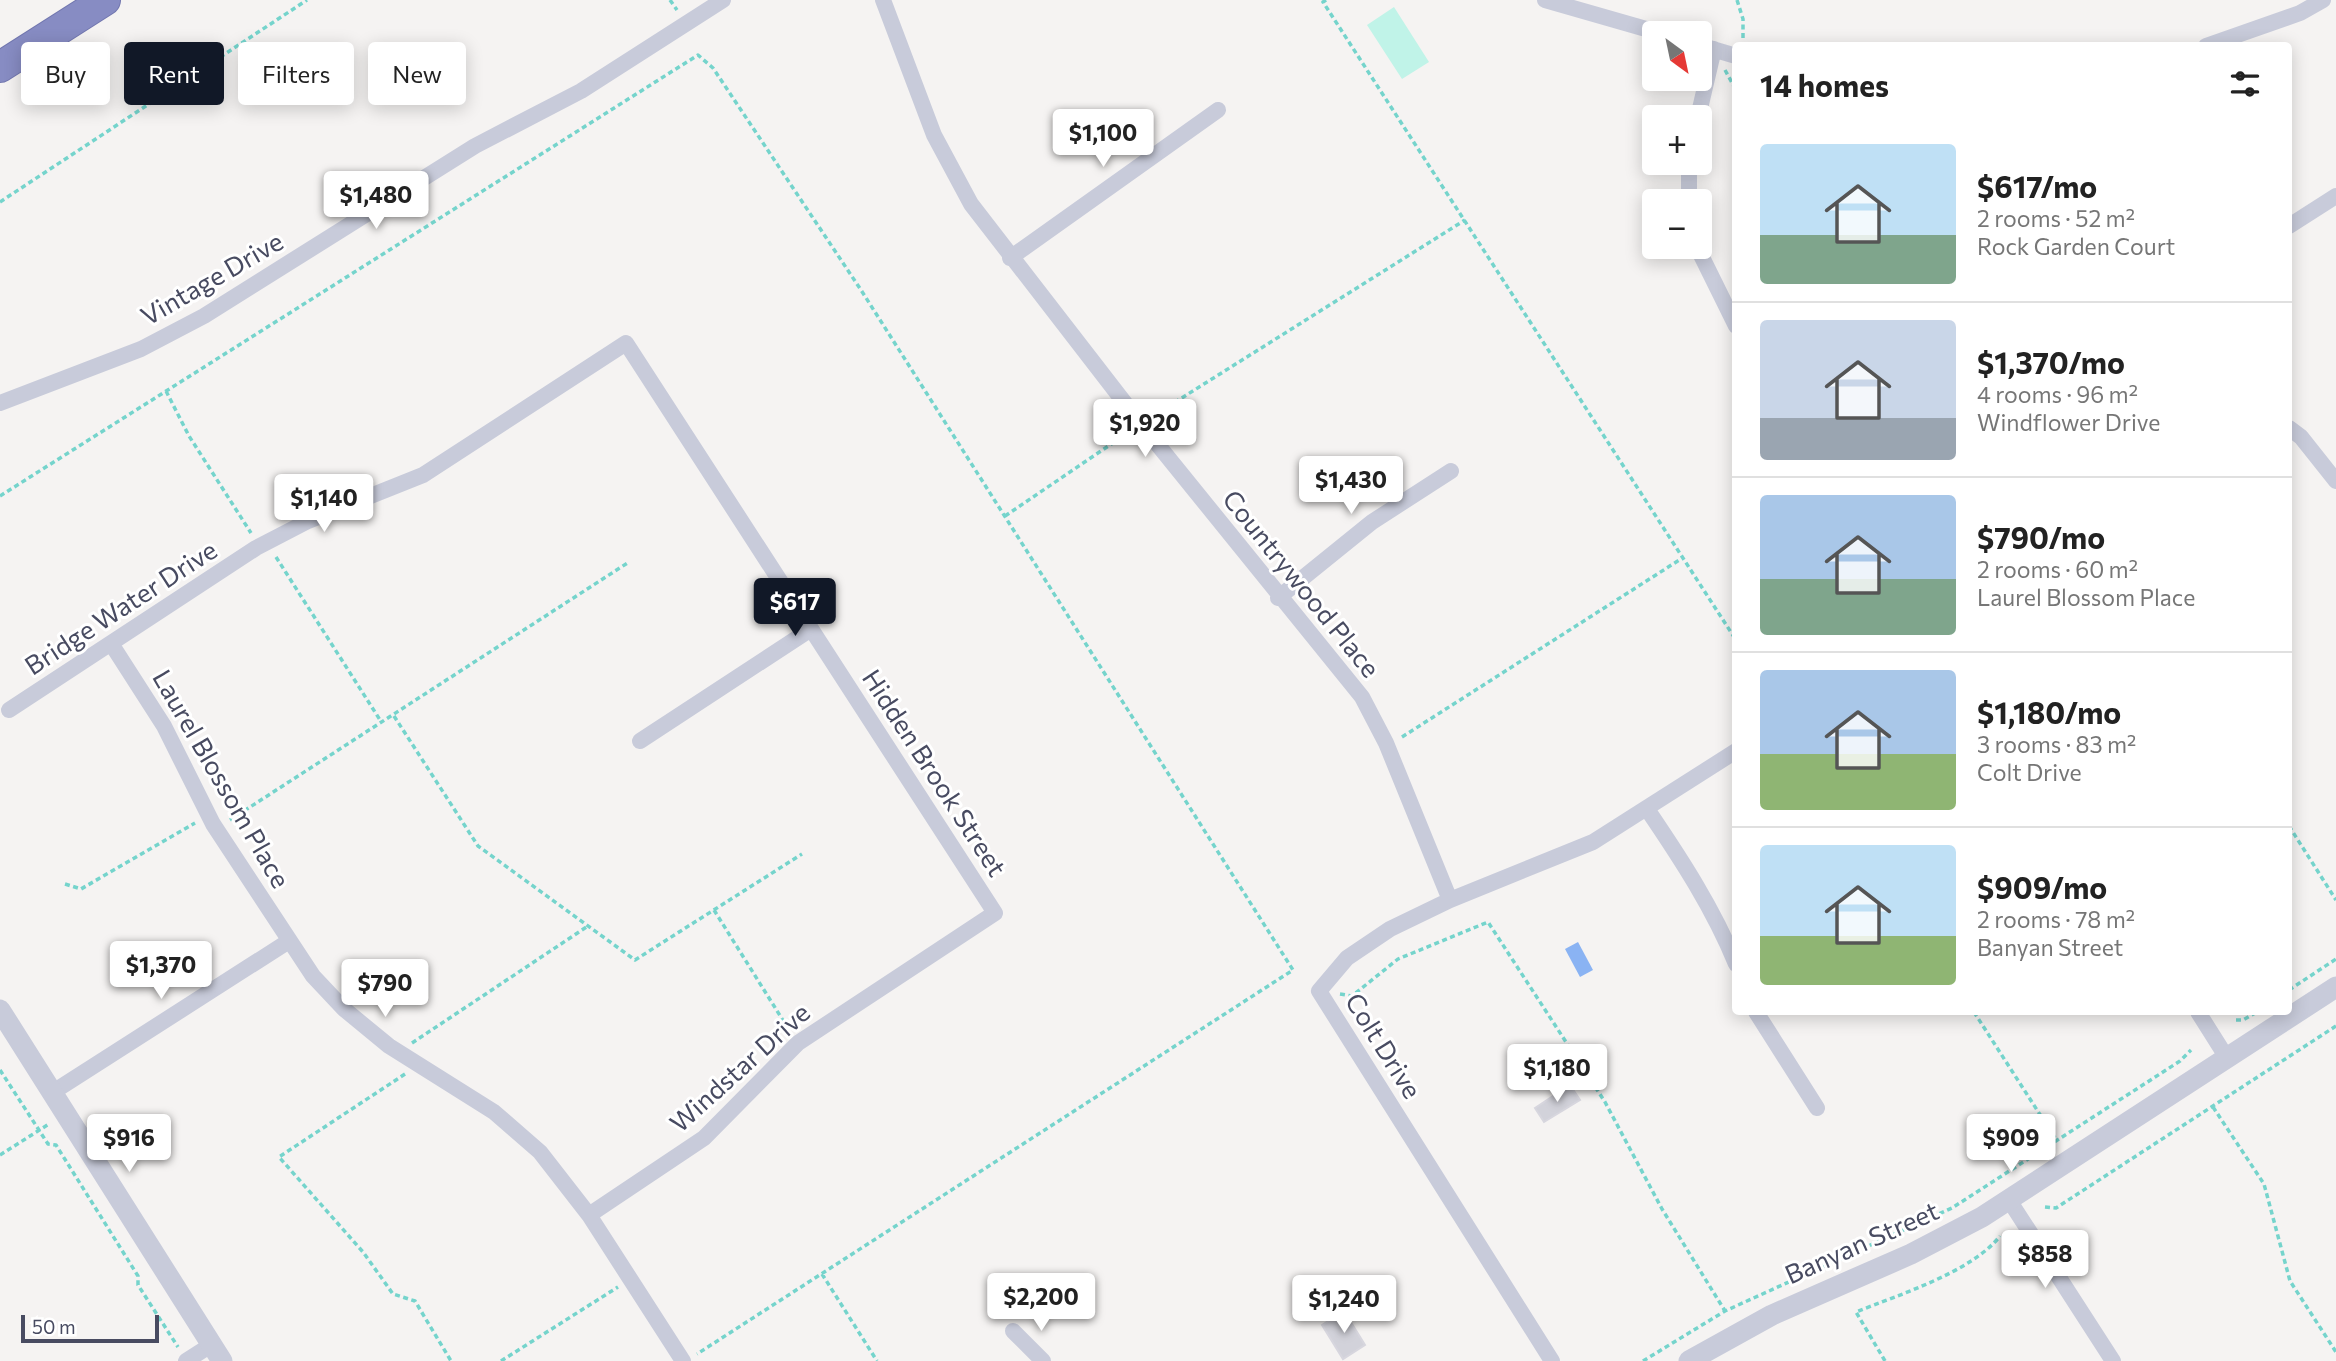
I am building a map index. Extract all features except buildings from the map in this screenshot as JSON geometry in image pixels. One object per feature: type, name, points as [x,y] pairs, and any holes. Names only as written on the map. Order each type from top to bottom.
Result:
[{"type":"highway","points":[[0,67],[105,0]]},
{"type":"street","name":"Vintage Drive","points":[[0,403],[141,349],[204,316],[475,146],[581,91],[723,0]]},
{"type":"street","name":"Countrywood Place","points":[[883,0],[934,135],[971,204],[1010,258],[1278,598],[1362,697],[1386,743],[1450,900]]},
{"type":"street","points":[[1545,0],[1642,28]]},
{"type":"street","points":[[2217,42],[2300,13],[2323,0]]},
{"type":"street","points":[[1712,49],[1732,55]]},
{"type":"street","points":[[1010,258],[1218,110]]},
{"type":"street","points":[[2292,218],[2336,196]]},
{"type":"street","points":[[1703,259],[1732,319]]},
{"type":"street","name":"Bridge Water Drive","points":[[9,710],[264,544],[308,521],[422,475],[626,343]]},
{"type":"street","name":"Hidden Brook Street","points":[[626,343],[995,913]]},
{"type":"street","points":[[2292,430],[2301,437],[2336,481]]},
{"type":"street","points":[[1278,598],[1372,522],[1451,471]]},
{"type":"street","points":[[640,741],[811,629]]},
{"type":"street","name":"Laurel Blossom Place","points":[[112,645],[164,726],[212,822],[313,976],[344,1009],[399,1052],[494,1112],[518,1131],[567,1182],[683,1361]]},
{"type":"street","name":"Colt Drive","points":[[1552,1361],[1319,991],[1347,958],[1390,929],[1450,900],[1593,842],[1732,754]]},
{"type":"street","points":[[1647,809],[1684,862],[1732,955]]},
{"type":"street","name":"Windstar Drive","points":[[589,1214],[704,1138],[798,1043],[995,913]]},
{"type":"street","points":[[53,1093],[289,941]]},
{"type":"street","name":"Banyan Street","points":[[1689,1361],[1752,1325],[1953,1233],[2009,1200],[2336,987]]},
{"type":"street","points":[[0,1010],[217,1353],[186,1361]]},
{"type":"street","points":[[1758,1015],[1816,1108]]},
{"type":"street","points":[[2200,1015],[2227,1058]]},
{"type":"street","points":[[2009,1200],[2113,1361]]},
{"type":"street","points":[[1013,1331],[1043,1361]]},
{"type":"path","points":[[0,202],[307,0]]},
{"type":"path","points":[[1326,0],[1324,2],[1732,634]]},
{"type":"path","points":[[1737,0],[1743,19],[1743,42]]},
{"type":"path","points":[[1004,516],[1080,462],[1465,220]]},
{"type":"path","points":[[166,391],[189,436],[288,579],[382,723]]},
{"type":"path","points":[[1386,743],[1409,734],[1684,557]]},
{"type":"path","points":[[65,884],[81,889],[212,822],[394,716],[629,562]]},
{"type":"path","points":[[394,716],[478,846],[635,960],[802,854]]},
{"type":"path","points":[[2292,831],[2336,900]]},
{"type":"path","points":[[714,910],[798,1043]]},
{"type":"path","points":[[1319,991],[1352,996],[1398,959],[1488,922],[1605,1102],[1662,1209],[1725,1311]]},
{"type":"path","points":[[399,1052],[588,926]]},
{"type":"path","points":[[2292,988],[2336,959]]},
{"type":"path","points":[[1976,1015],[2057,1141]]},
{"type":"path","points":[[2236,1020],[2244,1020],[2252,1015]]},
{"type":"path","points":[[2045,1207],[2056,1208],[2336,1026]]},
{"type":"path","points":[[1643,1361],[1725,1311],[1952,1208],[2180,1061],[2191,1050]]},
{"type":"path","points":[[419,1065],[279,1157],[363,1252],[393,1294],[415,1301],[451,1361]]},
{"type":"path","points":[[0,1070],[48,1144],[55,1144],[138,1276],[138,1285],[186,1361]]},
{"type":"path","points":[[2213,1107],[2264,1184],[2290,1281],[2336,1352]]},
{"type":"path","points":[[0,1156],[66,1113]]},
{"type":"path","points":[[1885,1361],[1856,1312],[1965,1263],[1992,1246],[2000,1236]]},
{"type":"path","points":[[822,1274],[877,1361]]},
{"type":"path","points":[[501,1361],[630,1279]]},
{"type":"green space","points":[[1394,7],[1429,62],[1402,79],[1367,25]]},
{"type":"water","points":[[1578,942],[1593,970],[1580,977],[1565,949]]}]
